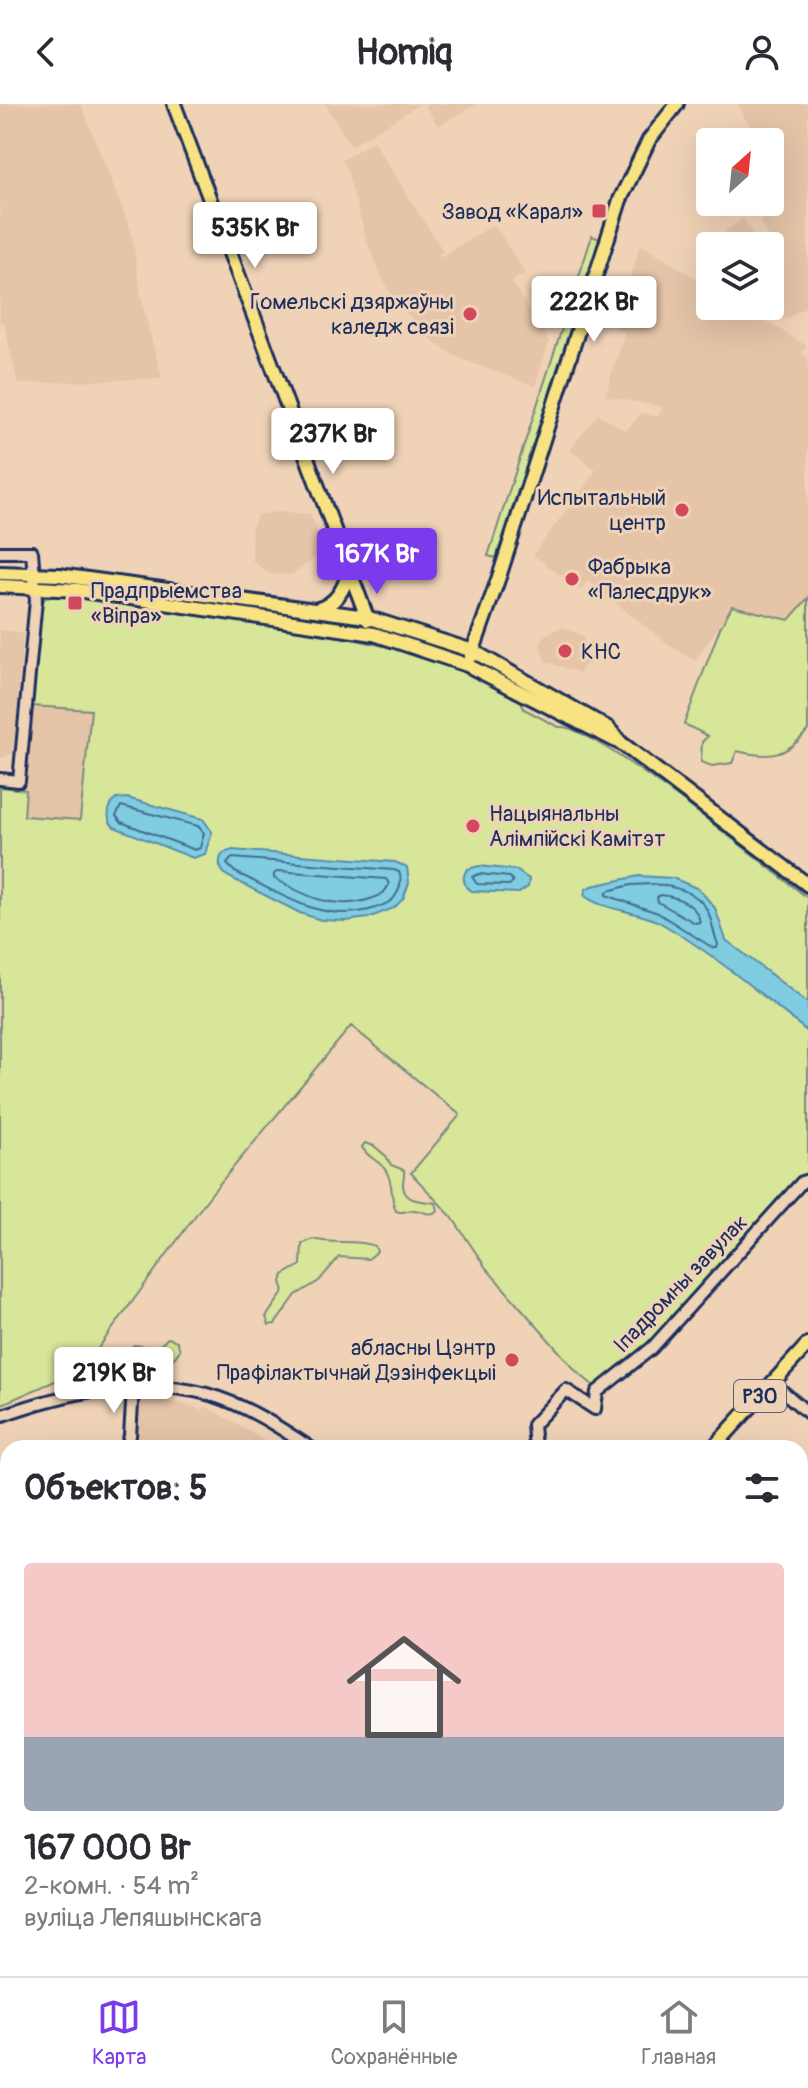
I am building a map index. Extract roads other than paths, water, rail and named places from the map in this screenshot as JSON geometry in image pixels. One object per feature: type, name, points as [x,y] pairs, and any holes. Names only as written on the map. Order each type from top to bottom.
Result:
[{"type":"main road","points":[[174,104],[374,634]]},
{"type":"main road","points":[[467,665],[620,200],[649,140],[677,104]]},
{"type":"main road","points":[[314,610],[326,607],[338,597],[349,570]]},
{"type":"main road","points":[[0,573],[77,590],[374,634],[467,665],[603,737],[621,743]]},
{"type":"main road","points":[[0,586],[35,580],[366,617],[473,651],[608,728],[621,743],[808,885]]},
{"type":"main road","name":"Р30","points":[[720,1440],[808,1344]]},
{"type":"street","points":[[0,552],[32,552],[35,580],[19,781],[0,779]]},
{"type":"street","name":"Іпадромны завулак","points":[[534,1440],[533,1425],[566,1390],[595,1409],[597,1392],[652,1348],[802,1182],[808,1180]]},
{"type":"street","points":[[773,1383],[808,1413]]},
{"type":"street","points":[[129,1440],[133,1388]]},
{"type":"street","points":[[0,1416],[82,1391],[179,1389],[207,1394],[261,1417],[298,1440]]},
{"type":"water","points":[[127,798],[203,819],[212,832],[205,854],[193,858],[114,827],[109,816],[111,805],[116,799]]},
{"type":"water","points":[[232,850],[395,862],[407,867],[409,883],[403,899],[394,908],[368,918],[321,920],[300,913],[227,876],[221,868],[220,859],[223,853]]},
{"type":"water","points":[[479,866],[516,870],[529,879],[528,887],[519,893],[472,891],[465,884],[464,875],[468,869]]},
{"type":"water","points":[[639,876],[673,878],[699,889],[715,908],[726,940],[808,1003],[808,1032],[679,934],[650,918],[599,904],[584,895],[586,889],[592,886]]},
{"type":"place","name":"Завод «Карал»","points":[[599,211]]},
{"type":"place","name":"Гомельскі дзяржаўны каледж связі","points":[[470,314]]},
{"type":"place","name":"Испытальный центр","points":[[682,510]]},
{"type":"place","name":"Фабрыка «Палесдрук»","points":[[572,579]]},
{"type":"place","name":"Прадпрыемства «Віпра»","points":[[75,603]]},
{"type":"place","name":"КНС","points":[[565,651]]},
{"type":"place","name":"Нацыянальны Алімпійскі Камітэт","points":[[473,826]]},
{"type":"place","name":"абласны Цэнтр Прафілактычнай Дэзінфекцыі","points":[[512,1360]]}]
